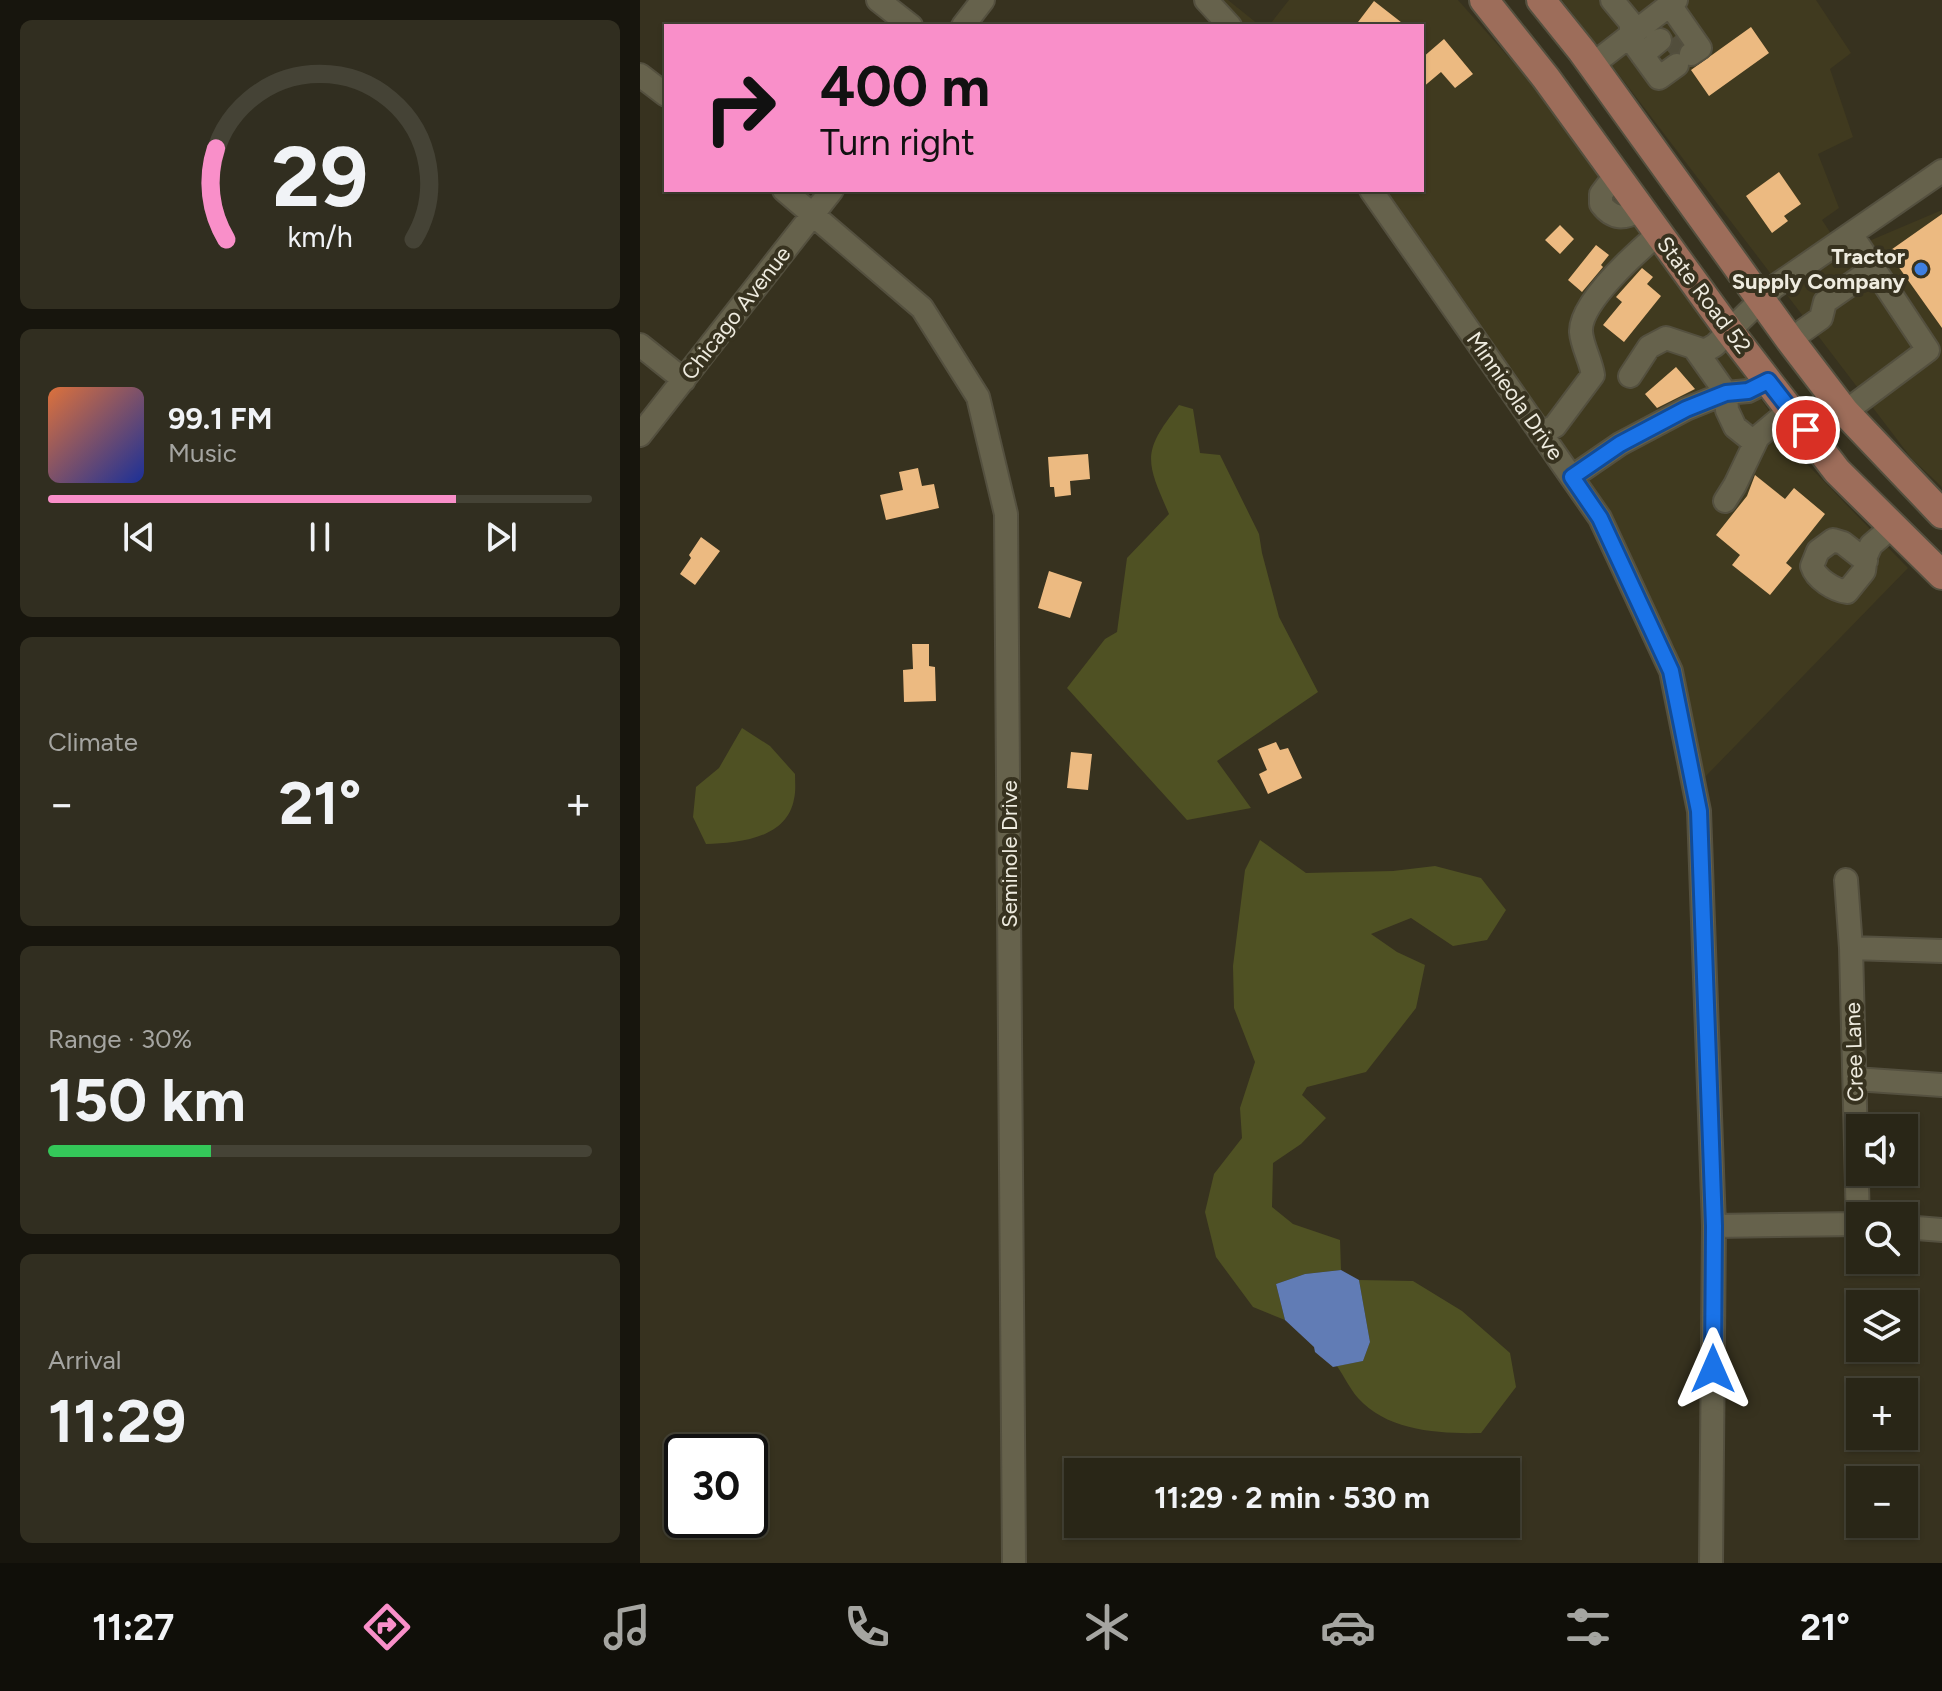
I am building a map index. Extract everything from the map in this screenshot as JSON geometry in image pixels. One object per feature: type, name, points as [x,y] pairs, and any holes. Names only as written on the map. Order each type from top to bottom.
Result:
[{"type":"main road","name":"State Road 52","points":[[1484,0],[1546,78],[1730,332],[1837,471],[1942,575]]},
{"type":"main road","name":"State Road 52","points":[[1541,0],[1592,65],[1845,412],[1942,514]]},
{"type":"street","points":[[878,0],[908,24]]},
{"type":"street","points":[[965,24],[983,0]]},
{"type":"street","points":[[1206,0],[1228,24]]},
{"type":"street","points":[[1612,0],[1631,23],[1640,51]]},
{"type":"street","points":[[1592,65],[1640,51],[1675,32]]},
{"type":"street","points":[[1640,51],[1675,32]]},
{"type":"street","points":[[640,75],[664,93]]},
{"type":"street","points":[[1630,376],[1649,347],[1666,338],[1705,351],[1730,332],[1761,298],[1942,171]]},
{"type":"street","name":"Seminole Drive","points":[[786,192],[922,308],[978,397],[1006,514],[1014,1563]]},
{"type":"street","name":"Chicago Avenue","points":[[640,435],[830,192]]},
{"type":"street","name":"Minnieola Drive","points":[[1372,192],[1600,518],[1671,671],[1699,811],[1714,1226],[1711,1563]]},
{"type":"street","points":[[1541,434],[1555,426],[1593,375],[1580,331],[1590,303],[1637,251],[1658,234]]},
{"type":"street","points":[[1845,412],[1928,350],[1851,234]]},
{"type":"street","points":[[1790,340],[1821,318],[1825,302],[1874,268]]},
{"type":"street","points":[[640,345],[684,380]]},
{"type":"street","points":[[1695,349],[1726,393],[1727,410],[1735,427],[1755,443]]},
{"type":"street","points":[[1572,477],[1633,437],[1686,409],[1726,393],[1748,391],[1768,381]]},
{"type":"street","points":[[1725,501],[1755,443],[1768,427],[1790,410]]},
{"type":"street","points":[[1866,561],[1871,545],[1892,527]]},
{"type":"street","name":"Cree Lane","points":[[1846,880],[1858,1202]]},
{"type":"street","points":[[1851,948],[1942,951]]},
{"type":"street","points":[[1855,1079],[1942,1085]]},
{"type":"street","points":[[1714,1226],[1846,1224]]},
{"type":"street","points":[[1918,1228],[1942,1230]]},
{"type":"shaded area","points":[[1206,0],[1228,0],[1258,24],[1235,24]]},
{"type":"shaded area","points":[[1289,0],[1458,0],[1551,105],[1807,464],[1908,568],[1704,778],[1675,648],[1530,411],[1368,192],[1424,192],[1424,24],[1265,24],[1271,23]]},
{"type":"shaded area","points":[[1562,0],[1816,0],[1851,53],[1830,69],[1853,137],[1818,154],[1839,208],[1822,220],[1843,252],[1942,210],[1942,487],[1912,459]]},
{"type":"green space","points":[[1179,405],[1193,409],[1200,453],[1220,455],[1259,534],[1279,617],[1318,692],[1217,761],[1251,808],[1187,820],[1067,688],[1105,639],[1117,632],[1127,558],[1169,514],[1152,469],[1151,458],[1158,435]]},
{"type":"green space","points":[[742,728],[770,746],[795,774],[790,812],[772,831],[759,836],[706,844],[693,817],[696,787],[719,768]]},
{"type":"green space","points":[[1260,840],[1306,873],[1393,871],[1435,866],[1481,878],[1506,910],[1487,940],[1453,946],[1411,918],[1371,934],[1397,952],[1425,965],[1416,1008],[1366,1072],[1307,1087],[1302,1095],[1326,1118],[1301,1144],[1273,1163],[1272,1207],[1293,1224],[1340,1240],[1341,1270],[1305,1274],[1276,1284],[1285,1320],[1253,1307],[1216,1257],[1205,1212],[1214,1174],[1242,1138],[1240,1108],[1255,1062],[1234,1008],[1233,966],[1245,870]]},
{"type":"green space","points":[[1359,1280],[1413,1281],[1462,1311],[1510,1353],[1516,1387],[1481,1433],[1449,1433],[1399,1424],[1370,1409],[1355,1394],[1337,1366],[1363,1361],[1370,1342]]},
{"type":"water","points":[[1341,1270],[1359,1280],[1370,1342],[1363,1361],[1333,1367],[1285,1320],[1276,1284],[1305,1274]]},
{"type":"building","points":[[1374,1],[1403,24],[1357,24]]},
{"type":"building","points":[[1751,27],[1769,53],[1709,96],[1691,70]]},
{"type":"building","points":[[1444,39],[1473,74],[1455,88],[1441,72],[1424,86],[1424,56]]},
{"type":"building","points":[[1779,172],[1801,204],[1784,216],[1788,221],[1772,233],[1746,196]]},
{"type":"building","name":"Tractor Supply Company","points":[[1942,214],[1942,328],[1888,252]]},
{"type":"building","points":[[1560,225],[1574,239],[1560,254],[1545,240]]},
{"type":"building","points":[[1596,245],[1609,255],[1582,292],[1568,280]]},
{"type":"building","points":[[1642,268],[1653,277],[1647,284],[1661,296],[1624,342],[1603,325],[1622,302],[1616,297]]},
{"type":"building","points":[[1676,367],[1695,389],[1657,408],[1645,394]]},
{"type":"building","points":[[1088,454],[1090,479],[1070,481],[1071,495],[1055,497],[1054,487],[1050,487],[1048,457]]},
{"type":"building","points":[[918,468],[922,486],[934,484],[939,508],[886,520],[880,495],[903,490],[899,472]]},
{"type":"building","points":[[1755,475],[1785,499],[1794,488],[1825,514],[1786,563],[1792,568],[1770,595],[1732,565],[1740,555],[1716,535],[1747,496]]},
{"type":"building","points":[[701,537],[720,551],[695,585],[680,574]]},
{"type":"building","points":[[1049,571],[1082,582],[1070,618],[1038,608]]},
{"type":"building","points":[[912,644],[929,644],[929,666],[935,667],[936,701],[904,702],[903,670],[913,669]]},
{"type":"building","points":[[1276,742],[1280,750],[1288,748],[1302,778],[1268,794],[1259,774],[1267,770],[1258,749]]},
{"type":"building","points":[[1071,752],[1092,754],[1088,790],[1067,788]]},
{"type":"tunnel","points":[[1670,54],[1683,44]]},
{"type":"place","name":"Tractor Supply Company","points":[[1921,269]]},
{"type":"route","points":[[1713,1369],[1714,1226],[1699,811],[1671,671],[1600,518],[1572,477],[1620,444],[1686,409],[1726,393],[1748,391],[1768,381],[1806,430]]}]
